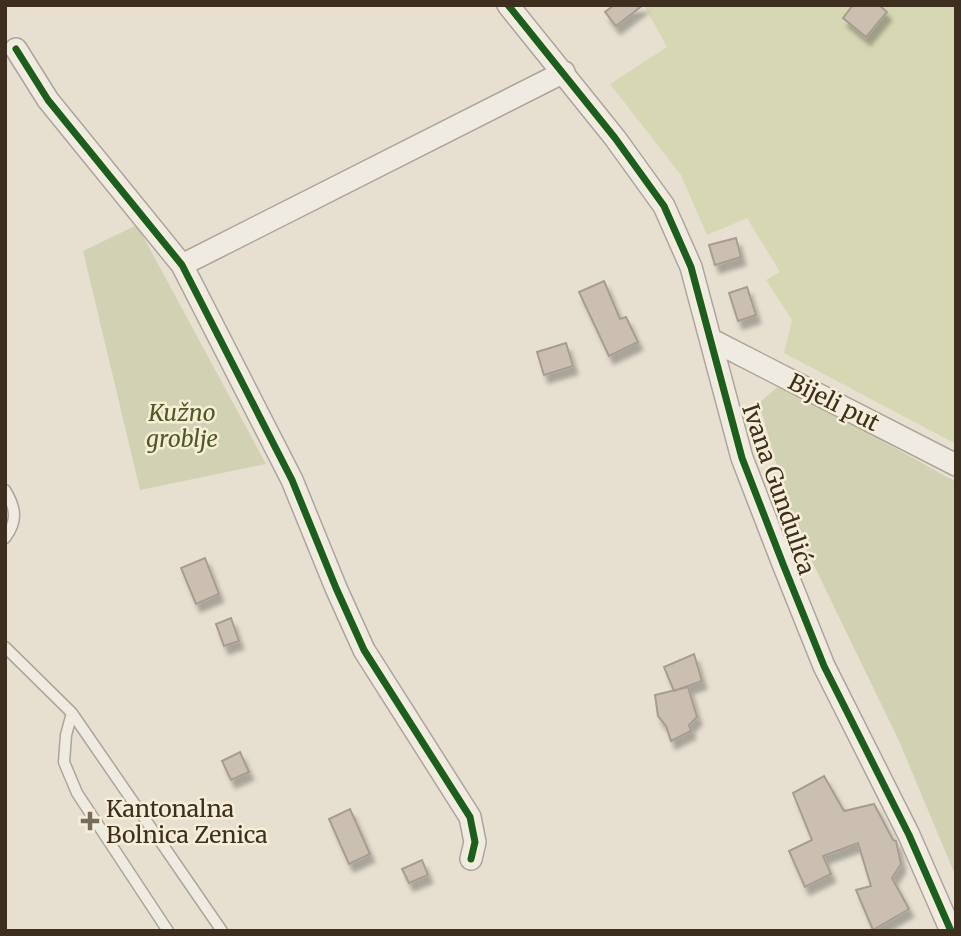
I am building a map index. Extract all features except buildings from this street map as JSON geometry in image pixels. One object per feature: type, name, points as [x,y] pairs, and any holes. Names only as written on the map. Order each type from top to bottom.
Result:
[{"type":"street","name":"Ivana Gundulića","points":[[508,5],[564,72],[664,206],[691,267],[742,457],[783,564],[824,666],[909,835],[951,931]]},
{"type":"street","points":[[16,49],[48,100],[182,265],[292,480],[364,650],[470,817],[475,842],[471,859]]},
{"type":"street","points":[[182,265],[564,72]]},
{"type":"street","name":"Bijeli put","points":[[712,340],[956,465]]},
{"type":"lane","points":[[5,490],[14,505],[14,522],[5,538]]},
{"type":"lane","points":[[5,647],[72,713],[222,931]]},
{"type":"lane","points":[[72,713],[66,735],[64,762],[77,793],[168,931]]},
{"type":"green space","points":[[644,5],[956,5],[956,444],[784,353],[792,320],[766,280],[780,272],[747,218],[707,235],[681,175],[610,84],[667,47]]},
{"type":"green space","name":"Kužno groblje","points":[[137,225],[266,464],[140,490],[83,251]]},
{"type":"green space","points":[[781,384],[956,482],[956,877],[899,741],[793,522],[759,403]]},
{"type":"cycle path","points":[[508,5],[615,138],[664,206],[691,267],[742,458],[783,564],[824,666],[909,835],[951,931]]},
{"type":"cycle path","points":[[16,49],[48,100],[182,265],[292,480],[364,650],[470,817],[475,842],[471,859]]},
{"type":"place","name":"Kantonalna Bolnica Zenica","points":[[90,821]]}]
